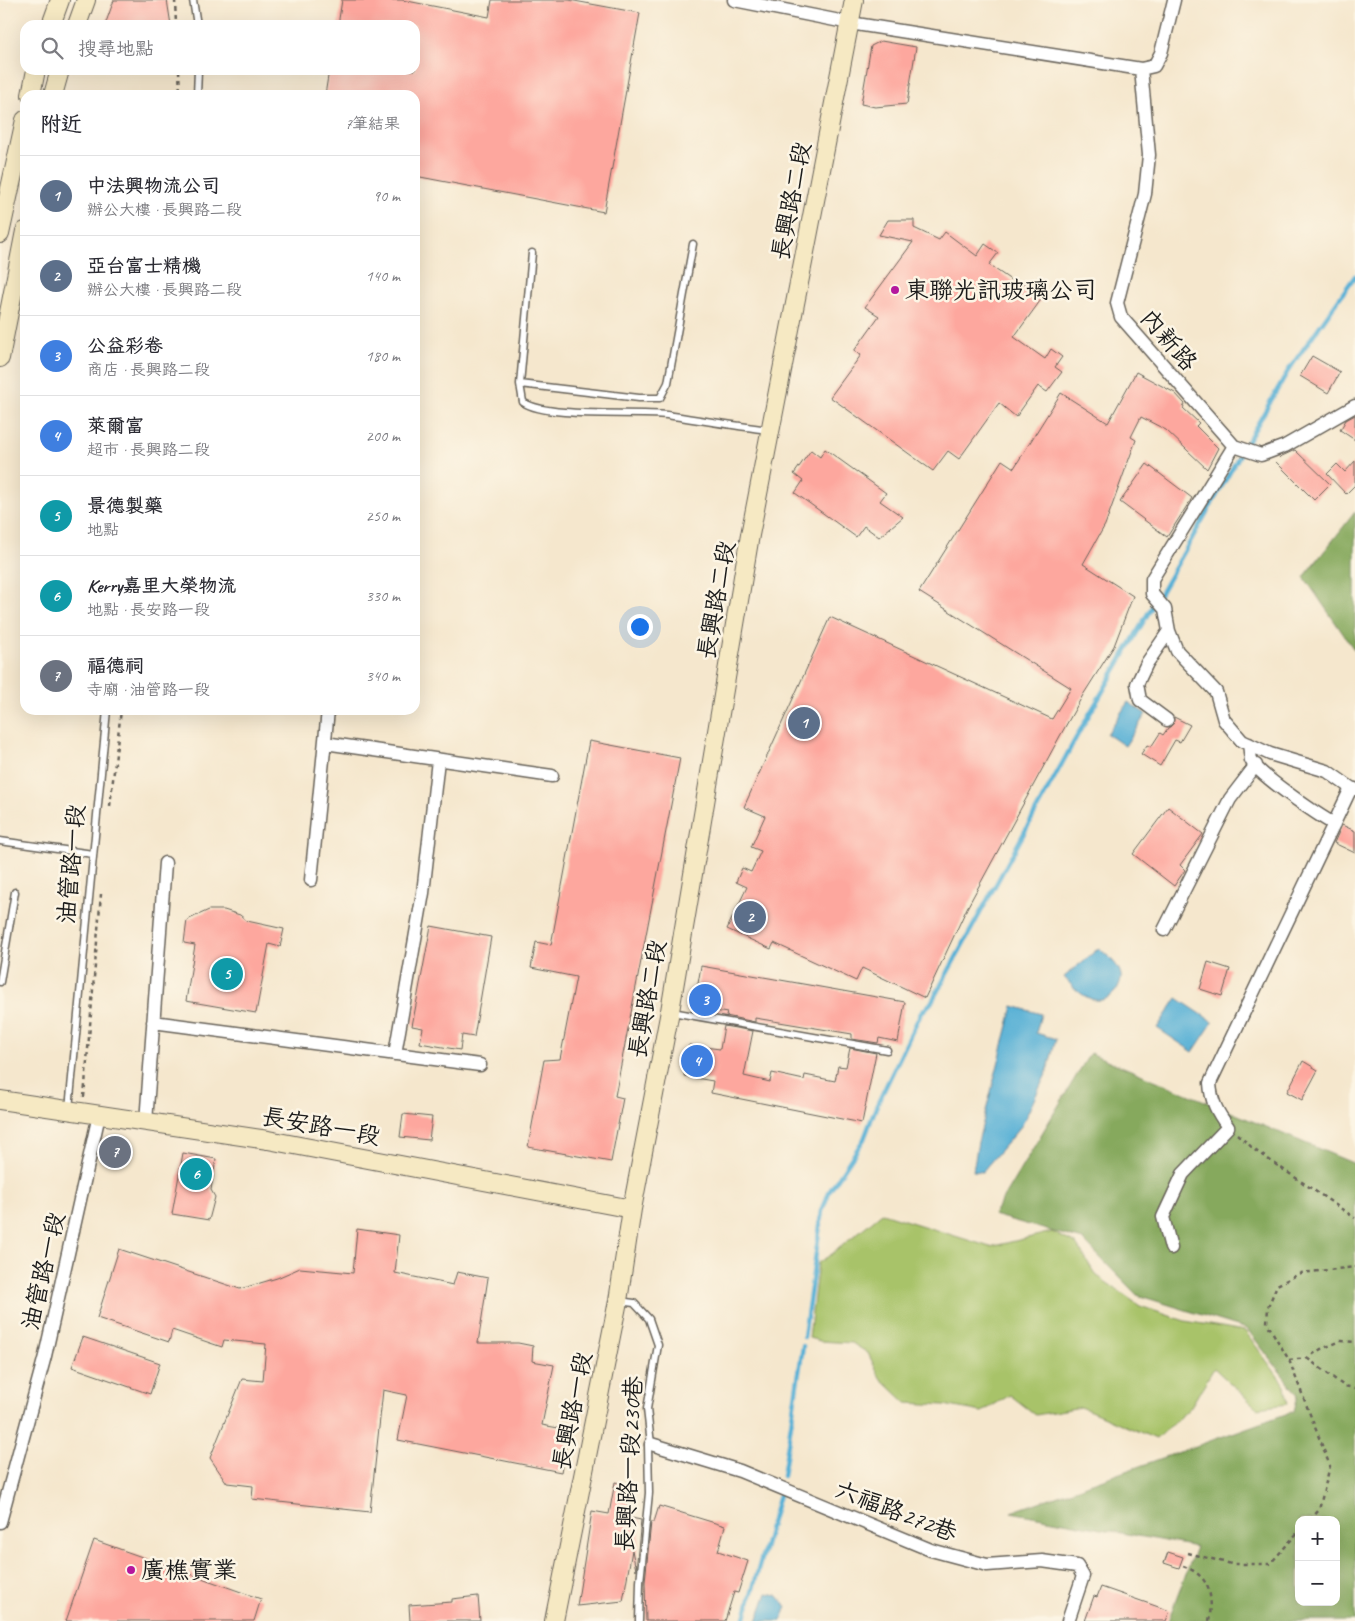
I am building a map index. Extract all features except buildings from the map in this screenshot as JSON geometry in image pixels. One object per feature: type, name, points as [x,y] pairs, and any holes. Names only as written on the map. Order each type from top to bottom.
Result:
[{"type":"street","points":[[53,20],[60,0]]},
{"type":"street","points":[[79,20],[86,0]]},
{"type":"street","points":[[734,0],[850,23],[1141,69],[1154,66],[1161,53],[1174,0]]},
{"type":"street","name":"長興路二段","points":[[632,1209],[670,1011],[750,536],[854,0]]},
{"type":"street","name":"內新路","points":[[1141,69],[1149,155],[1145,194],[1117,303],[1121,317],[1234,446]]},
{"type":"street","points":[[32,90],[35,75]]},
{"type":"street","points":[[54,90],[59,75]]},
{"type":"street","points":[[0,234],[20,143]]},
{"type":"street","points":[[0,358],[20,256]]},
{"type":"street","points":[[1171,1248],[1163,1217],[1183,1174],[1228,1127],[1218,1114],[1211,1098],[1210,1083],[1334,824],[1353,789],[1327,771],[1270,754],[1242,741],[1224,720],[1216,692],[1177,651],[1169,631],[1165,609],[1152,594],[1152,579],[1234,446],[1261,455],[1285,446],[1355,406]]},
{"type":"street","points":[[1168,720],[1140,700],[1137,684],[1147,663],[1169,631]]},
{"type":"street","points":[[311,880],[328,715]]},
{"type":"street","points":[[325,743],[552,776]]},
{"type":"street","points":[[1249,744],[1251,760],[1256,765],[1313,812],[1334,824]]},
{"type":"street","points":[[395,1054],[423,893],[438,760]]},
{"type":"street","points":[[1164,930],[1230,799],[1256,765]]},
{"type":"street","points":[[146,1122],[165,863]]},
{"type":"street","points":[[153,1022],[480,1065]]},
{"type":"street","name":"長安路一段","points":[[0,1100],[268,1140],[632,1209]]},
{"type":"street","name":"油管路一段","points":[[0,1522],[45,1356],[99,1115]]},
{"type":"street","name":"長興路一段","points":[[554,1621],[618,1301],[632,1209]]},
{"type":"street","name":"六福路272巷","points":[[651,1444],[740,1471],[932,1550],[987,1565],[1042,1561],[1077,1566],[1083,1576],[1068,1621]]},
{"type":"lane","points":[[193,0],[196,20]]},
{"type":"lane","points":[[197,90],[198,75]]},
{"type":"lane","points":[[520,384],[640,398],[660,398],[668,383],[693,244]]},
{"type":"lane","points":[[532,253],[520,384],[523,402],[531,407],[550,410],[666,415],[771,431]]},
{"type":"lane","name":"油管路一段","points":[[68,1111],[107,715]]},
{"type":"lane","points":[[0,841],[93,854]]},
{"type":"lane","points":[[0,982],[15,892]]},
{"type":"lane","points":[[670,1011],[887,1050]]},
{"type":"lane","name":"長興路一段230巷","points":[[618,1301],[634,1303],[649,1319],[658,1345],[647,1409],[651,1444],[648,1444],[650,1494],[640,1582],[639,1621]]},
{"type":"path","points":[[174,0],[176,20]]},
{"type":"path","points":[[178,75],[180,90]]},
{"type":"path","points":[[1228,1127],[1256,1151],[1355,1218]]},
{"type":"path","points":[[1314,1516],[1320,1510],[1330,1466],[1289,1360],[1267,1323],[1268,1307],[1277,1285],[1301,1273],[1355,1267]]},
{"type":"path","points":[[1289,1360],[1307,1358],[1321,1349],[1341,1342],[1355,1342]]},
{"type":"path","points":[[1307,1358],[1344,1386],[1355,1388]]},
{"type":"path","points":[[1188,1553],[1232,1564],[1270,1564],[1295,1536]]},
{"type":"path","points":[[1183,1566],[1192,1569],[1208,1584],[1211,1610],[1209,1621]]},
{"type":"green space","points":[[1355,512],[1355,651],[1304,577]]},
{"type":"green space","points":[[1090,1053],[1355,1164],[1355,1621],[1168,1621],[1196,1547],[1011,1512],[1294,1411],[1298,1395],[1247,1329],[1137,1295],[1083,1240],[993,1215]]},
{"type":"green space","points":[[882,1213],[990,1247],[1052,1232],[1076,1244],[1096,1275],[1140,1306],[1185,1321],[1245,1331],[1285,1386],[1288,1404],[1257,1408],[1214,1368],[1190,1408],[1156,1439],[1081,1407],[1036,1415],[1010,1395],[982,1412],[944,1405],[906,1403],[880,1378],[868,1353],[852,1343],[820,1341],[809,1338],[818,1263],[832,1254]]},
{"type":"water","points":[[1128,702],[1146,714],[1125,746],[1107,734]]},
{"type":"water","points":[[1099,948],[1115,963],[1121,977],[1120,984],[1108,998],[1094,1000],[1074,988],[1064,977]]},
{"type":"water","points":[[1177,998],[1213,1022],[1193,1052],[1157,1028]]},
{"type":"water","points":[[1013,1006],[1041,1014],[1036,1033],[1056,1039],[1047,1072],[1022,1125],[982,1172],[973,1171],[978,1142]]},
{"type":"water","points":[[767,1593],[777,1595],[787,1607],[781,1621],[757,1621]]},
{"type":"waterway","points":[[1160,594],[1288,371],[1355,276]]},
{"type":"waterway","points":[[804,1337],[822,1211],[829,1192],[864,1139],[876,1107],[921,1013],[931,1003],[1082,727],[1153,605]]},
{"type":"waterway","points":[[783,1476],[803,1346]]},
{"type":"waterway","points":[[744,1621],[779,1495]]},
{"type":"place","name":"東聯光訊玻璃公司","points":[[895,290]]},
{"type":"place","name":"中法興物流公司","points":[[804,723]]},
{"type":"place","name":"亞台富士精機","points":[[750,917]]},
{"type":"place","name":"景德製藥","points":[[227,974]]},
{"type":"place","name":"公益彩卷","points":[[705,1000]]},
{"type":"place","name":"萊爾富","points":[[697,1061]]},
{"type":"place","name":"福德祠","points":[[115,1152]]},
{"type":"place","name":"Kerry嘉里大榮物流","points":[[196,1174]]},
{"type":"place","name":"廣樵實業","points":[[131,1570]]}]
